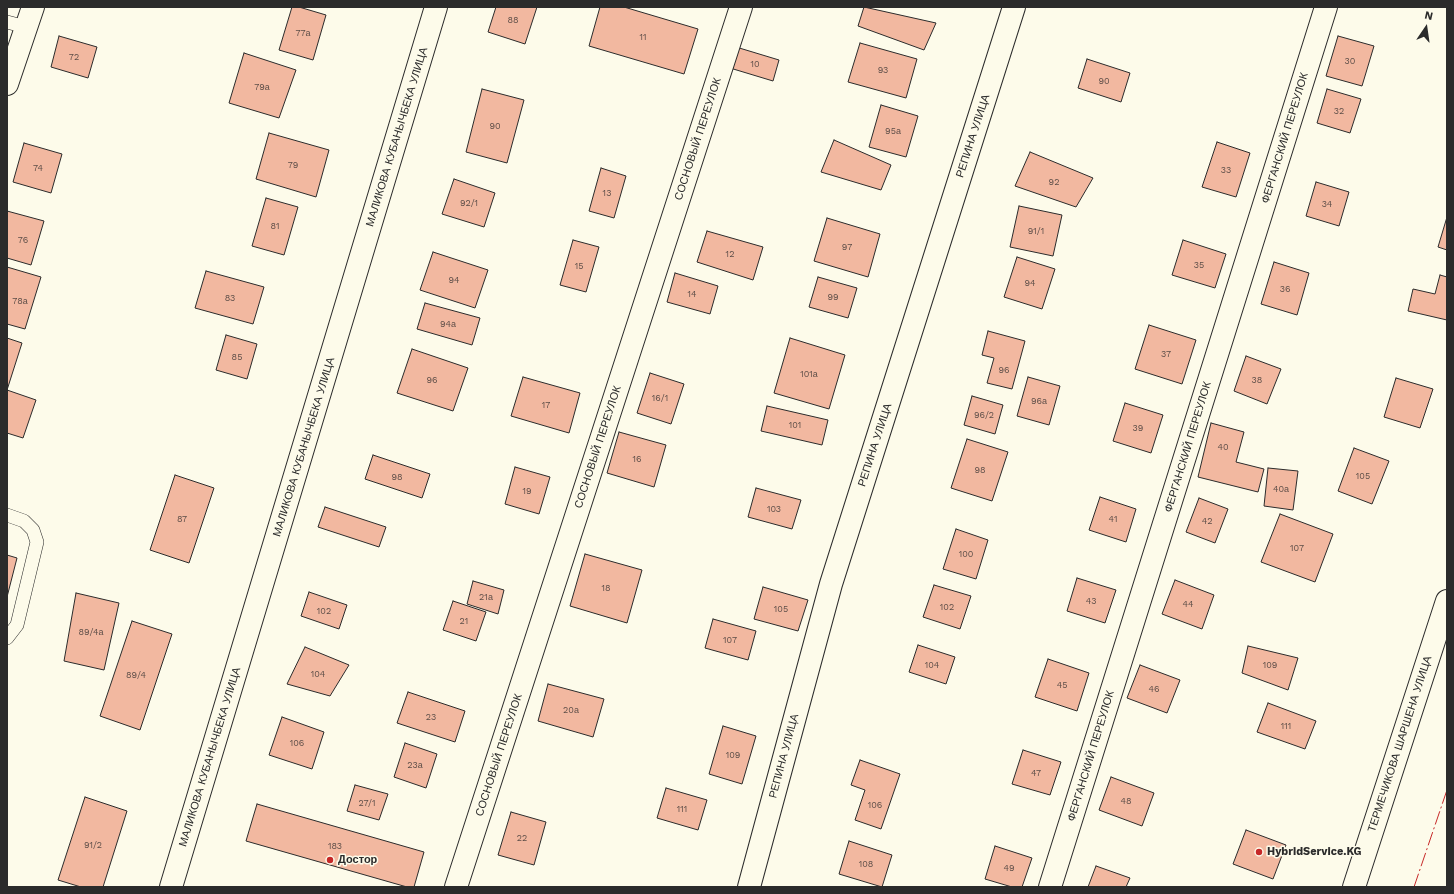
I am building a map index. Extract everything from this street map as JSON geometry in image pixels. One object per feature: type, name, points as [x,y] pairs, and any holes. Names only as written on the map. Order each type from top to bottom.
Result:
[{"type":"street","points":[[7,84],[16,25],[33,7]]},
{"type":"street","name":"МАЛИКОВА КУБАНЫЧБЕКА УЛИЦА","points":[[171,887],[436,7]]},
{"type":"street","name":"СОСНОВЫЙ ПЕРЕУЛОК","points":[[456,887],[741,7]]},
{"type":"street","name":"РЕПИНА УЛИЦА","points":[[748,887],[831,584],[1014,7]]},
{"type":"street","name":"ФЕРГАНСКИЙ ПЕРЕУЛОК","points":[[1050,887],[1326,7]]},
{"type":"street","name":"ТЕРМЕЧИКОВА ШАРШЕНА УЛИЦА","points":[[1354,887],[1447,602]]},
{"type":"lane","points":[[7,515],[24,522],[33,530],[37,542],[17,625],[7,638]]},
{"type":"building","points":[[292,7],[299,7],[326,15],[313,60],[279,50]]},
{"type":"building","points":[[496,7],[537,7],[525,44],[488,32]]},
{"type":"building","points":[[600,7],[624,7],[698,29],[684,74],[589,46]]},
{"type":"building","points":[[864,7],[936,23],[924,50],[858,26]]},
{"type":"building","points":[[59,36],[97,47],[88,78],[51,67]]},
{"type":"building","points":[[1338,36],[1374,46],[1362,86],[1326,76]]},
{"type":"building","points":[[860,43],[917,59],[906,98],[848,82]]},
{"type":"building","points":[[736,47],[779,60],[773,81],[730,68]]},
{"type":"building","points":[[244,53],[296,70],[279,118],[229,103]]},
{"type":"building","points":[[1087,59],[1130,73],[1121,102],[1078,88]]},
{"type":"building","points":[[482,89],[524,100],[507,163],[466,152]]},
{"type":"building","points":[[1327,89],[1361,99],[1350,133],[1317,123]]},
{"type":"building","points":[[881,105],[918,116],[906,157],[869,147]]},
{"type":"building","points":[[269,133],[329,150],[316,197],[256,179]]},
{"type":"building","points":[[834,140],[891,165],[881,190],[821,172]]},
{"type":"building","points":[[1217,142],[1250,153],[1236,197],[1202,187]]},
{"type":"building","points":[[24,143],[62,154],[51,193],[13,182]]},
{"type":"building","points":[[1030,152],[1093,178],[1076,207],[1015,186]]},
{"type":"building","points":[[601,168],[626,176],[614,218],[589,211]]},
{"type":"building","points":[[454,179],[495,193],[484,227],[442,214]]},
{"type":"building","points":[[1316,182],[1349,192],[1339,226],[1306,216]]},
{"type":"building","points":[[266,198],[298,207],[284,255],[252,246]]},
{"type":"building","points":[[1019,206],[1062,215],[1053,256],[1010,247]]},
{"type":"building","points":[[7,211],[44,221],[31,265],[7,258]]},
{"type":"building","points":[[1447,217],[1447,250],[1438,247]]},
{"type":"building","points":[[827,218],[880,234],[868,277],[814,261]]},
{"type":"building","points":[[707,231],[763,247],[753,280],[697,262]]},
{"type":"building","points":[[573,240],[599,247],[586,292],[560,285]]},
{"type":"building","points":[[1183,240],[1226,254],[1215,288],[1172,275]]},
{"type":"building","points":[[433,252],[488,270],[475,308],[420,290]]},
{"type":"building","points":[[1017,257],[1055,269],[1042,309],[1004,297]]},
{"type":"building","points":[[1274,262],[1309,273],[1297,315],[1261,304]]},
{"type":"building","points":[[7,267],[41,277],[25,329],[7,324]]},
{"type":"building","points":[[206,271],[264,287],[253,324],[195,308]]},
{"type":"building","points":[[675,273],[718,286],[710,314],[667,302]]},
{"type":"building","points":[[1440,275],[1447,277],[1447,320],[1408,311],[1413,289],[1435,294]]},
{"type":"building","points":[[818,277],[857,288],[848,318],[809,307]]},
{"type":"building","points":[[425,303],[480,318],[472,345],[417,329]]},
{"type":"building","points":[[1149,325],[1196,340],[1182,384],[1135,369]]},
{"type":"building","points":[[988,331],[1025,341],[1012,389],[987,383],[994,358],[982,355]]},
{"type":"building","points":[[226,335],[257,344],[247,379],[216,370]]},
{"type":"building","points":[[7,338],[22,343],[7,390]]},
{"type":"building","points":[[790,338],[845,355],[829,409],[774,393]]},
{"type":"building","points":[[412,349],[468,368],[453,411],[397,393]]},
{"type":"building","points":[[1246,356],[1281,369],[1267,404],[1234,391]]},
{"type":"building","points":[[650,373],[684,384],[671,424],[637,413]]},
{"type":"building","points":[[523,377],[580,393],[569,433],[511,416]]},
{"type":"building","points":[[1028,377],[1060,386],[1049,425],[1017,416]]},
{"type":"building","points":[[1396,378],[1433,389],[1420,428],[1384,417]]},
{"type":"building","points":[[7,390],[36,400],[23,438],[7,433]]},
{"type":"building","points":[[972,396],[1003,405],[995,434],[964,425]]},
{"type":"building","points":[[1125,403],[1163,415],[1151,453],[1113,441]]},
{"type":"building","points":[[767,406],[828,420],[822,445],[761,431]]},
{"type":"building","points":[[1211,423],[1244,432],[1236,462],[1264,469],[1258,492],[1198,477]]},
{"type":"building","points":[[619,432],[666,445],[654,487],[607,473]]},
{"type":"building","points":[[967,439],[1008,452],[992,501],[951,488]]},
{"type":"building","points":[[1354,448],[1389,461],[1372,504],[1338,491]]},
{"type":"building","points":[[373,455],[430,474],[422,498],[365,479]]},
{"type":"building","points":[[515,467],[550,477],[539,514],[505,504]]},
{"type":"building","points":[[1268,468],[1298,471],[1293,510],[1264,506]]},
{"type":"building","points":[[175,475],[214,488],[189,563],[150,550]]},
{"type":"building","points":[[756,488],[801,500],[792,529],[748,517]]},
{"type":"building","points":[[1100,497],[1136,509],[1126,542],[1089,530]]},
{"type":"building","points":[[1199,498],[1228,509],[1215,543],[1186,532]]},
{"type":"building","points":[[325,507],[386,527],[379,547],[318,527]]},
{"type":"building","points":[[1280,514],[1333,534],[1315,582],[1261,562]]},
{"type":"building","points":[[956,529],[988,540],[976,579],[943,569]]},
{"type":"building","points":[[585,554],[642,570],[627,623],[570,606]]},
{"type":"building","points":[[7,555],[17,558],[7,597]]},
{"type":"building","points":[[1077,578],[1116,590],[1105,623],[1067,611]]},
{"type":"building","points":[[1175,580],[1214,595],[1202,629],[1162,614]]},
{"type":"building","points":[[473,581],[504,590],[498,614],[467,604]]},
{"type":"building","points":[[934,585],[971,596],[960,629],[923,617]]},
{"type":"building","points":[[763,587],[808,600],[798,631],[754,619]]},
{"type":"building","points":[[309,592],[347,605],[339,629],[301,616]]},
{"type":"building","points":[[76,593],[119,603],[104,670],[64,661]]},
{"type":"building","points":[[453,601],[486,612],[476,641],[443,630]]},
{"type":"building","points":[[713,619],[756,631],[748,660],[705,648]]},
{"type":"building","points":[[132,621],[172,634],[140,730],[100,716]]},
{"type":"building","points":[[918,645],[955,657],[946,684],[909,672]]},
{"type":"building","points":[[1248,646],[1298,658],[1288,690],[1242,673]]},
{"type":"building","points":[[305,647],[349,665],[330,696],[287,684]]},
{"type":"building","points":[[1048,659],[1089,673],[1077,711],[1035,697]]},
{"type":"building","points":[[1140,665],[1180,680],[1167,713],[1127,698]]},
{"type":"building","points":[[548,684],[604,699],[593,737],[538,721]]},
{"type":"building","points":[[408,692],[465,711],[455,742],[397,723]]},
{"type":"building","points":[[1268,703],[1316,721],[1305,749],[1257,732]]},
{"type":"building","points":[[282,717],[324,732],[312,769],[269,755]]},
{"type":"building","points":[[723,726],[756,736],[742,784],[709,774]]},
{"type":"building","points":[[405,743],[437,754],[426,788],[394,777]]},
{"type":"building","points":[[1023,750],[1061,762],[1050,795],[1012,784]]},
{"type":"building","points":[[860,760],[900,774],[881,829],[855,820],[865,790],[851,785]]},
{"type":"building","points":[[1111,777],[1154,793],[1142,826],[1099,810]]},
{"type":"building","points":[[355,785],[388,794],[379,820],[347,811]]},
{"type":"building","points":[[666,788],[707,800],[698,830],[657,818]]},
{"type":"building","points":[[85,797],[127,811],[103,887],[81,887],[58,880]]},
{"type":"building","points":[[257,804],[424,852],[414,887],[407,887],[246,841]]},
{"type":"building","points":[[511,812],[546,822],[534,865],[498,855]]},
{"type":"building","points":[[1246,830],[1286,845],[1273,879],[1233,864]]},
{"type":"building","points":[[849,841],[892,855],[882,887],[839,874]]},
{"type":"building","points":[[995,846],[1032,858],[1022,887],[1012,887],[985,879]]},
{"type":"building","points":[[1096,866],[1130,878],[1126,887],[1088,887]]},
{"type":"power","points":[[1414,887],[1447,790]]},
{"type":"place","name":"HybridService.KG","points":[[1259,852]]},
{"type":"place","name":"Достор","points":[[330,860]]}]
